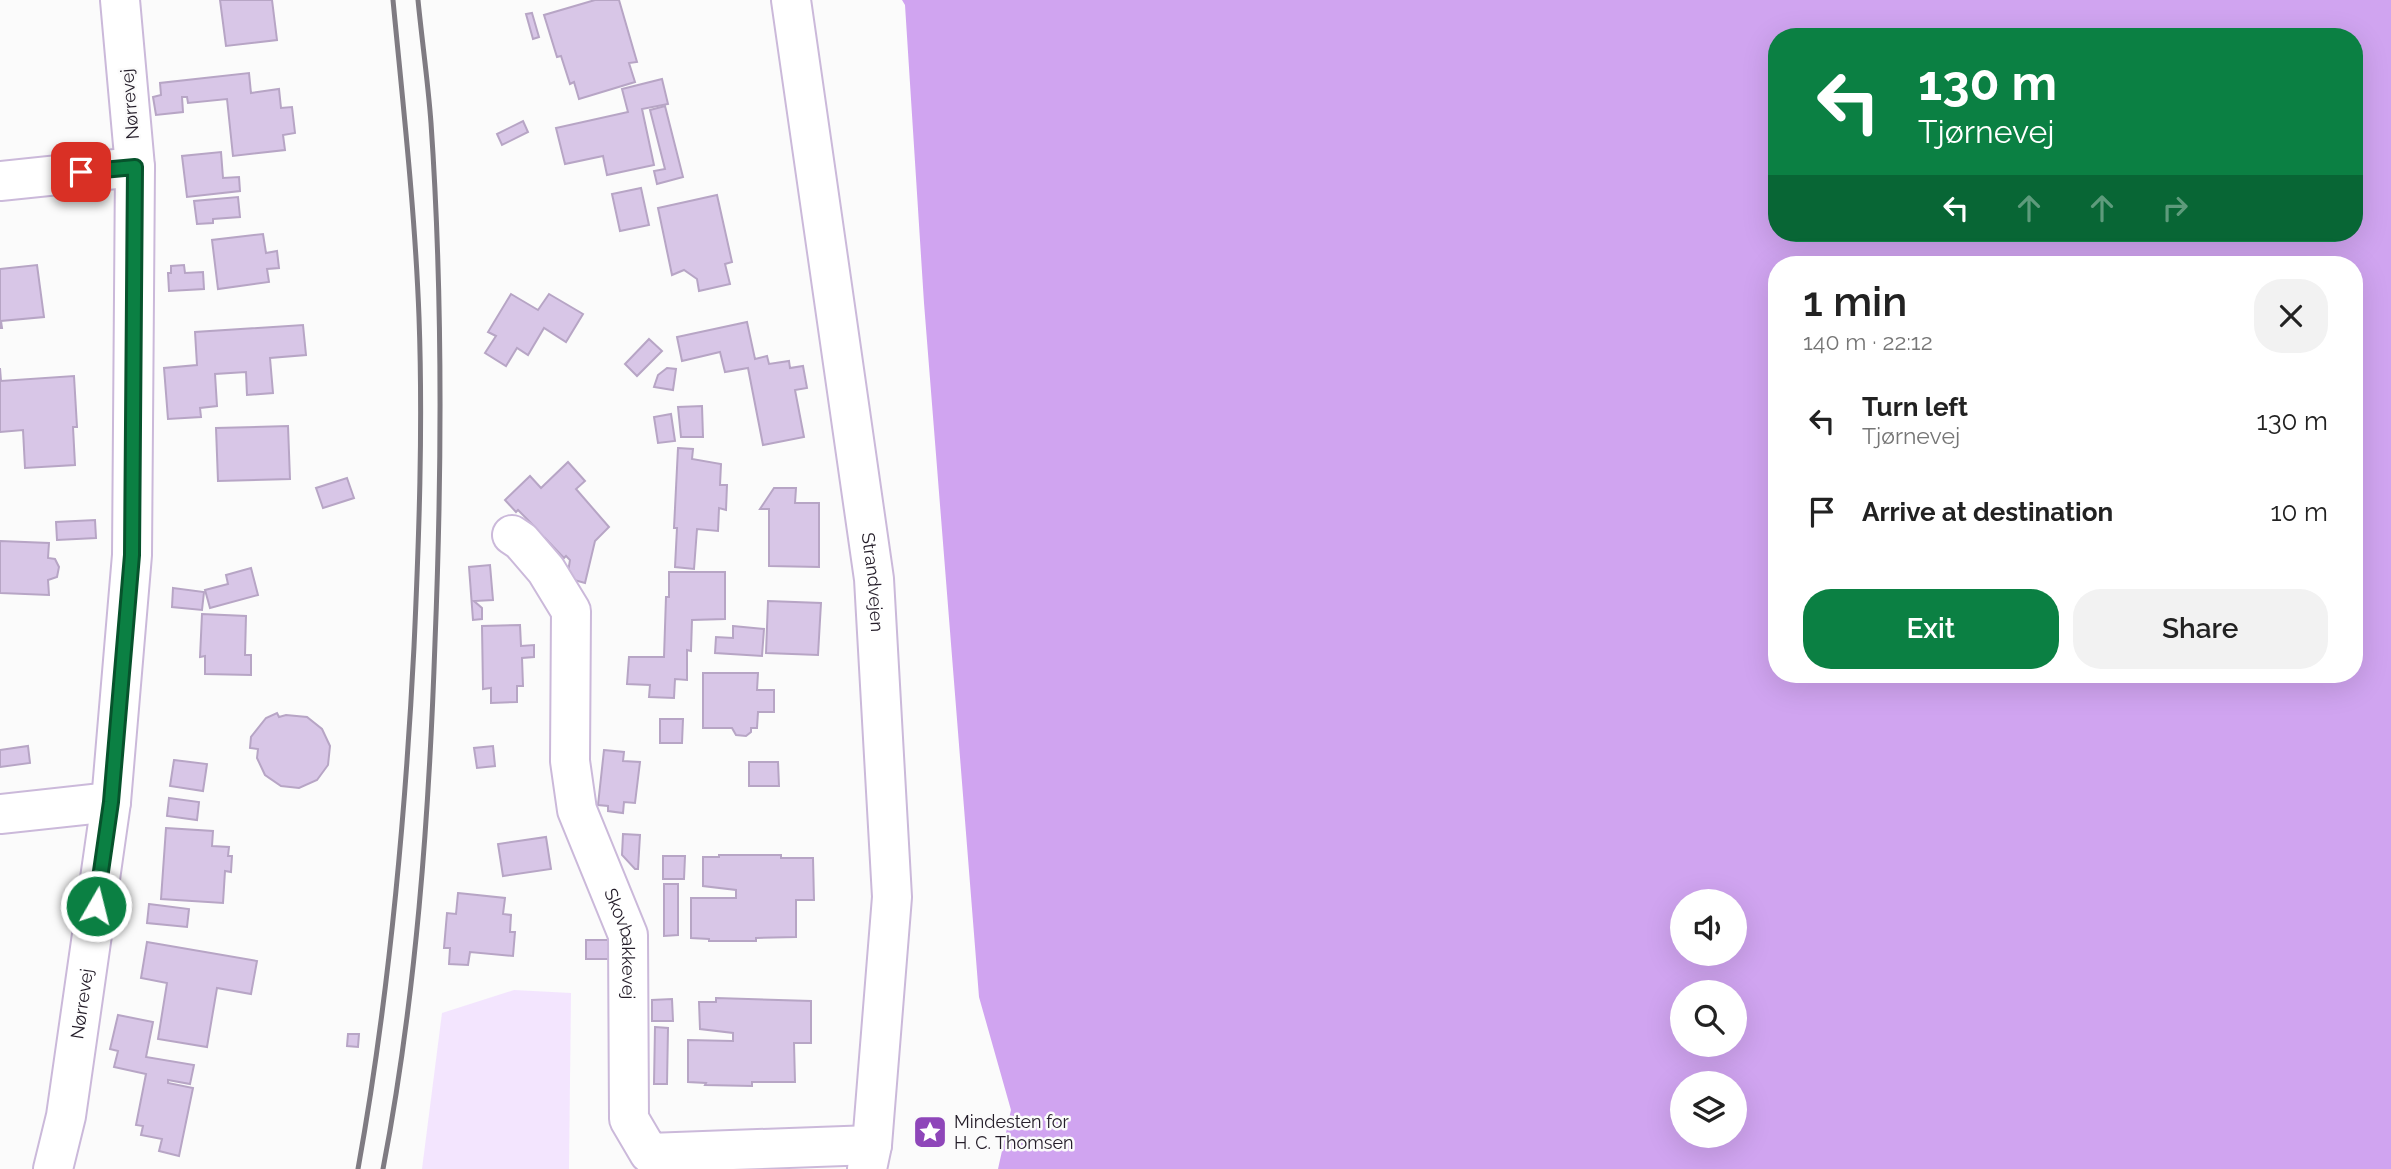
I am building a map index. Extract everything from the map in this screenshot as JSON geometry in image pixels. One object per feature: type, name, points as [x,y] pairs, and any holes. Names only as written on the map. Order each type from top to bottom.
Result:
[{"type":"street","name":"Nørrevej","points":[[53,1169],[66,1116],[111,802],[132,555],[135,167],[120,0]]},
{"type":"street","name":"Strandvejen","points":[[791,0],[874,579],[892,897],[870,1157]]},
{"type":"street","points":[[0,181],[135,167]]},
{"type":"street","name":"Skovbakkevej","points":[[512,535],[521,541],[546,570],[571,611],[570,761],[577,810],[628,935],[629,1119],[649,1153],[870,1157]]},
{"type":"street","points":[[0,814],[111,802]]},
{"type":"shaded area","points":[[902,0],[2391,0],[2391,1169],[998,1169],[1011,1110],[979,997],[924,303],[905,5]]},
{"type":"shaded area","points":[[514,990],[571,993],[569,1169],[422,1169],[442,1013]]},
{"type":"building","points":[[220,0],[272,0],[277,40],[226,46]]},
{"type":"building","points":[[595,0],[619,0],[637,62],[629,63],[635,82],[579,99],[574,82],[570,84],[561,56],[557,57],[544,15]]},
{"type":"building","points":[[532,13],[539,37],[533,39],[526,14]]},
{"type":"building","points":[[249,73],[251,93],[279,89],[281,108],[292,107],[295,133],[283,135],[285,150],[233,156],[227,99],[188,103],[187,97],[182,97],[183,112],[156,115],[153,97],[161,95],[160,83]]},
{"type":"building","points":[[662,79],[668,104],[642,109],[654,165],[607,175],[603,156],[565,164],[556,128],[628,112],[622,89]]},
{"type":"building","points":[[665,106],[683,177],[657,184],[654,171],[665,169],[650,110]]},
{"type":"building","points":[[523,121],[528,132],[502,145],[497,134]]},
{"type":"building","points":[[221,152],[223,178],[239,177],[240,191],[187,197],[182,156]]},
{"type":"building","points":[[641,188],[649,225],[620,231],[612,194]]},
{"type":"building","points":[[717,195],[732,262],[725,264],[730,284],[699,291],[697,279],[684,270],[672,275],[658,208]]},
{"type":"building","points":[[238,197],[240,217],[213,219],[213,223],[197,224],[194,201]]},
{"type":"building","points":[[263,234],[266,253],[277,251],[279,268],[267,269],[269,282],[218,289],[212,240]]},
{"type":"building","points":[[37,265],[44,317],[1,321],[0,328],[0,269]]},
{"type":"building","points":[[184,265],[185,273],[203,272],[204,289],[169,291],[168,273],[171,273],[171,266]]},
{"type":"building","points":[[511,294],[538,310],[549,294],[583,314],[566,342],[544,328],[528,355],[517,348],[506,366],[485,353],[496,336],[488,332]]},
{"type":"building","points":[[747,322],[755,359],[767,356],[769,364],[789,361],[790,368],[803,366],[807,388],[795,390],[804,437],[763,445],[748,368],[725,372],[720,352],[682,361],[677,337]]},
{"type":"building","points":[[303,325],[306,355],[270,358],[273,393],[247,395],[246,372],[215,374],[217,406],[200,408],[201,417],[168,419],[164,368],[197,365],[195,332]]},
{"type":"building","points":[[649,339],[662,351],[637,376],[625,364]]},
{"type":"building","points":[[0,368],[1,381],[74,376],[77,427],[73,427],[75,465],[25,468],[23,430],[0,432]]},
{"type":"building","points":[[667,368],[676,369],[673,390],[654,387],[658,375]]},
{"type":"building","points":[[702,406],[703,437],[681,437],[678,407]]},
{"type":"building","points":[[671,414],[675,441],[658,443],[654,417]]},
{"type":"building","points":[[288,426],[290,479],[218,481],[216,428]]},
{"type":"building","points":[[678,448],[693,449],[692,459],[721,464],[720,485],[727,485],[726,510],[719,508],[718,531],[697,529],[694,569],[675,567]]},
{"type":"building","points":[[568,462],[585,481],[576,489],[609,527],[595,541],[585,583],[567,578],[570,560],[566,556],[564,558],[545,538],[542,540],[532,529],[535,527],[505,500],[530,476],[541,488]]},
{"type":"building","points":[[347,478],[354,498],[323,508],[316,488]]},
{"type":"building","points":[[774,488],[796,488],[795,503],[819,503],[819,567],[769,566],[769,509],[760,509]]},
{"type":"building","points":[[95,520],[96,538],[57,540],[56,522]]},
{"type":"building","points":[[0,541],[49,543],[48,558],[55,559],[59,567],[57,577],[48,580],[49,595],[0,593]]},
{"type":"building","points":[[490,565],[493,600],[474,601],[482,608],[482,619],[473,620],[469,567]]},
{"type":"building","points":[[251,568],[258,595],[210,608],[205,590],[228,584],[226,575]]},
{"type":"building","points":[[669,572],[725,572],[725,619],[692,620],[691,651],[687,650],[687,680],[675,679],[674,698],[649,697],[650,685],[627,684],[629,657],[664,657]]},
{"type":"building","points":[[173,588],[204,592],[202,610],[172,607]]},
{"type":"building","points":[[768,601],[821,603],[818,655],[766,653]]},
{"type":"building","points":[[202,614],[246,616],[245,655],[251,655],[251,675],[205,674],[205,656],[200,657]]},
{"type":"building","points":[[520,625],[521,646],[534,645],[534,657],[522,658],[523,686],[517,686],[517,702],[491,703],[491,688],[483,689],[482,626]]},
{"type":"building","points":[[733,626],[764,629],[762,656],[715,653],[716,637],[733,638]]},
{"type":"building","points":[[703,673],[758,673],[757,690],[774,690],[774,712],[758,712],[757,728],[751,728],[751,732],[746,736],[736,735],[732,728],[703,728]]},
{"type":"building","points":[[277,713],[279,717],[307,717],[322,729],[330,746],[328,765],[317,780],[299,788],[281,786],[265,775],[257,758],[258,749],[250,748],[251,737],[266,718]]},
{"type":"building","points":[[660,719],[683,719],[682,743],[660,743]]},
{"type":"building","points":[[28,746],[30,763],[0,767],[0,750]]},
{"type":"building","points":[[493,746],[495,766],[477,768],[474,748]]},
{"type":"building","points":[[604,750],[624,752],[623,761],[640,762],[635,803],[624,802],[623,813],[608,811],[608,806],[598,805]]},
{"type":"building","points":[[174,760],[207,764],[203,791],[170,786]]},
{"type":"building","points":[[749,762],[778,762],[779,786],[749,786]]},
{"type":"building","points":[[169,798],[199,802],[197,820],[167,816]]},
{"type":"building","points":[[166,828],[213,831],[212,846],[229,847],[228,856],[232,856],[231,872],[225,871],[223,903],[161,899]]},
{"type":"building","points":[[623,834],[640,835],[638,869],[622,855]]},
{"type":"building","points":[[546,837],[551,869],[503,876],[498,844]]},
{"type":"building","points":[[719,855],[813,858],[814,900],[796,900],[796,937],[756,938],[756,941],[709,941],[691,938],[691,898],[736,898],[736,890],[703,886],[703,857]]},
{"type":"building","points":[[663,856],[685,856],[684,879],[663,879]]},
{"type":"building","points":[[664,884],[678,884],[678,935],[664,936]]},
{"type":"building","points":[[458,893],[505,898],[503,914],[511,915],[510,932],[515,932],[513,956],[470,952],[468,965],[449,964],[450,948],[444,948],[447,913],[456,914]]},
{"type":"building","points":[[149,904],[189,909],[187,927],[147,923]]},
{"type":"building","points":[[586,940],[611,940],[611,959],[586,959]]},
{"type":"building","points":[[147,942],[257,961],[251,994],[217,988],[207,1047],[158,1039],[167,983],[141,978]]},
{"type":"building","points":[[716,998],[811,1001],[811,1043],[794,1043],[795,1082],[752,1082],[752,1086],[688,1082],[688,1040],[733,1041],[733,1033],[700,1029],[699,1002],[716,1002]]},
{"type":"building","points":[[672,999],[673,1021],[652,1021],[652,1000]]},
{"type":"building","points":[[118,1015],[153,1022],[146,1057],[194,1065],[190,1084],[168,1080],[168,1083],[193,1088],[179,1156],[159,1151],[162,1139],[141,1135],[143,1126],[136,1125],[146,1074],[114,1067],[118,1051],[110,1049]]},
{"type":"building","points":[[655,1027],[668,1028],[667,1084],[654,1084]]},
{"type":"building","points":[[348,1034],[359,1034],[358,1047],[347,1046]]},
{"type":"railway","points":[[358,1169],[379,1039],[400,844],[414,647],[419,524],[419,317],[393,0]]},
{"type":"railway","points":[[383,1169],[404,1038],[419,907],[429,774],[437,577],[440,447],[438,253],[431,123],[418,0]]},
{"type":"place","name":"Mindesten for H. C. Thomsen","points":[[930,1132]]},
{"type":"route","points":[[81,172],[135,167],[132,555],[111,802],[96,906]]}]
